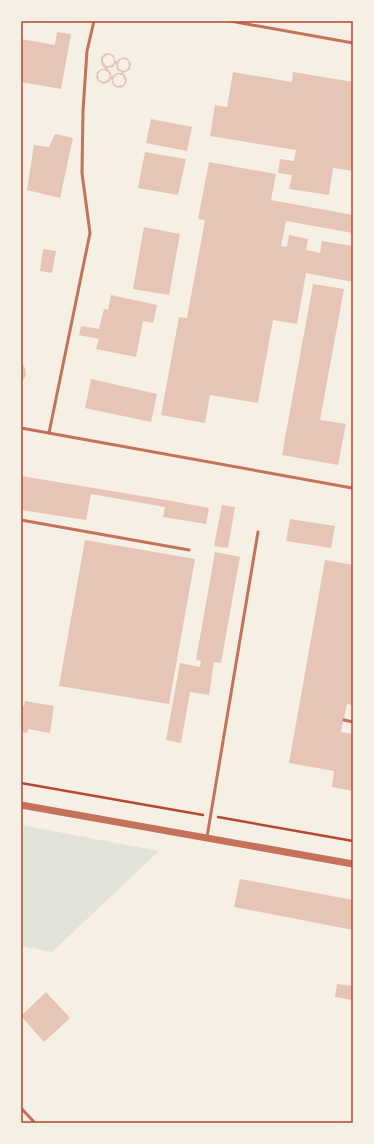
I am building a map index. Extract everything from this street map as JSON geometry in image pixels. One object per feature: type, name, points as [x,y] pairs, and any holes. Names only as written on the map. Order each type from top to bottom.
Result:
[{"type":"street","points":[[21,805],[353,864]]},
{"type":"lane","points":[[49,433],[90,233],[82,173],[83,111],[87,51],[94,21]]},
{"type":"lane","points":[[230,21],[353,43]]},
{"type":"lane","points":[[21,428],[352,488],[353,484]]},
{"type":"lane","points":[[21,520],[189,550]]},
{"type":"lane","points":[[206,839],[258,532]]},
{"type":"lane","points":[[344,720],[353,722]]},
{"type":"lane","points":[[21,1108],[35,1123]]},
{"type":"path","points":[[21,783],[353,842]]},
{"type":"shaded area","points":[[21,825],[159,851],[52,952],[21,946]]},
{"type":"building","points":[[57,32],[71,34],[61,89],[21,82],[21,39],[55,45]]},
{"type":"building","points":[[106,53],[112,54],[116,62],[124,57],[131,63],[130,69],[123,73],[127,81],[124,86],[121,88],[115,87],[111,78],[109,82],[103,84],[98,81],[96,78],[97,72],[105,68],[102,66],[101,57]],"holes":[[[107,55],[111,55],[114,59],[114,63],[110,66],[106,66],[103,62],[103,58]],[[124,59],[128,61],[129,66],[127,70],[123,71],[119,69],[118,65],[120,60]],[[116,63],[117,70],[123,73],[117,73],[111,77],[111,73],[107,68],[113,67]],[[104,70],[108,72],[110,76],[108,80],[103,82],[99,80],[98,75],[100,71]],[[119,74],[123,76],[125,81],[123,85],[118,86],[114,84],[113,80],[115,76]]]},
{"type":"building","points":[[233,72],[292,82],[293,72],[353,82],[353,171],[333,168],[329,195],[289,189],[292,175],[278,173],[280,159],[294,161],[296,150],[210,136],[215,105],[227,107]]},
{"type":"building","points":[[151,119],[192,127],[187,151],[146,143]]},
{"type":"building","points":[[55,134],[73,138],[60,198],[27,190],[34,145],[49,147]]},
{"type":"building","points":[[145,152],[186,159],[178,195],[138,188]]},
{"type":"building","points":[[209,162],[276,174],[271,200],[353,215],[353,233],[286,221],[281,246],[287,247],[289,235],[308,239],[306,250],[320,253],[322,241],[353,246],[353,282],[306,273],[297,324],[273,320],[258,403],[210,395],[205,423],[161,415],[179,317],[187,318],[205,220],[198,219]]},
{"type":"building","points":[[144,227],[180,234],[169,295],[133,289]]},
{"type":"building","points":[[43,249],[56,251],[52,273],[40,271]]},
{"type":"building","points":[[313,284],[344,289],[320,420],[346,424],[338,465],[282,455]]},
{"type":"building","points":[[111,295],[157,305],[153,323],[143,321],[136,357],[96,349],[99,339],[79,335],[81,326],[99,329],[104,309],[108,310]]},
{"type":"building","points":[[21,361],[25,368],[26,375],[21,384]]},
{"type":"building","points":[[91,379],[157,394],[151,422],[85,408]]},
{"type":"building","points":[[21,476],[209,508],[206,524],[163,517],[165,507],[91,494],[86,520],[21,510]]},
{"type":"building","points":[[222,505],[235,507],[228,548],[214,546]]},
{"type":"building","points":[[290,519],[335,526],[331,548],[286,541]]},
{"type":"building","points":[[85,540],[195,559],[169,704],[59,686]]},
{"type":"building","points":[[215,552],[240,557],[221,663],[214,662],[209,695],[190,692],[181,743],[166,740],[180,663],[200,667],[201,661],[196,660]]},
{"type":"building","points":[[325,560],[353,565],[353,705],[347,704],[341,732],[353,734],[353,791],[332,787],[334,771],[289,763]]},
{"type":"building","points":[[25,701],[54,706],[50,733],[28,729],[27,733],[21,732],[21,705],[24,706]]},
{"type":"building","points":[[240,879],[353,900],[353,930],[234,907]]},
{"type":"building","points":[[337,984],[353,986],[353,1000],[335,997]]},
{"type":"building","points":[[46,992],[70,1018],[44,1042],[21,1016]]}]
